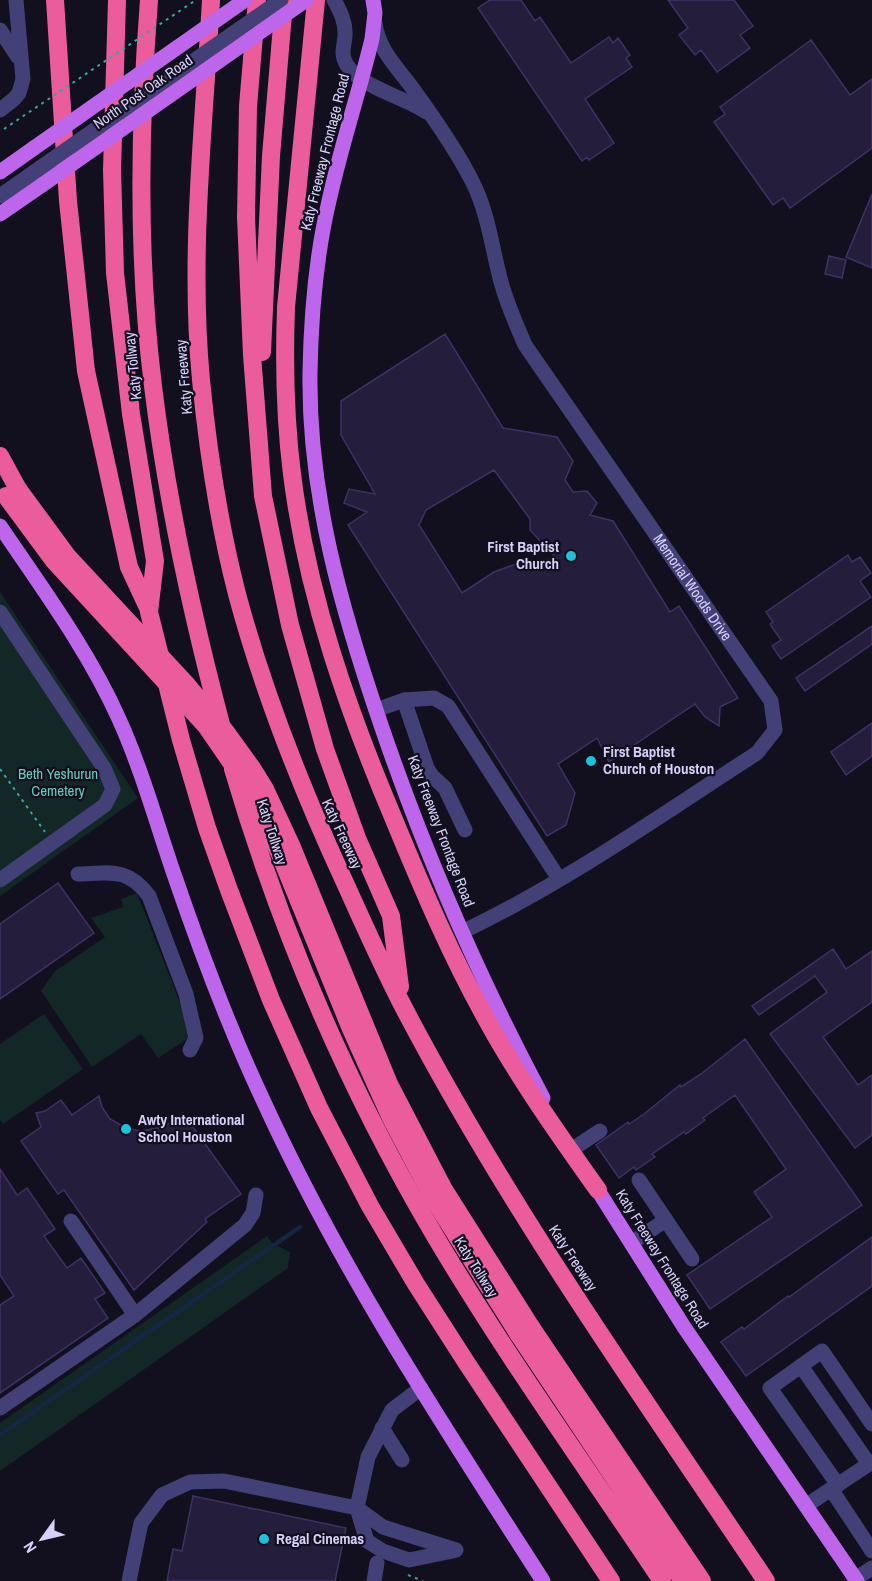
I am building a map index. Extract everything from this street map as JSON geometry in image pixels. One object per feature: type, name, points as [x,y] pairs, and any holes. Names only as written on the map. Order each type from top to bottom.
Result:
[{"type":"highway","points":[[55,0],[68,201],[86,371],[129,567],[149,612],[181,740],[207,828],[250,947],[319,1108],[370,1206],[416,1284],[611,1581]]},
{"type":"highway","points":[[117,0],[112,170],[115,273],[131,414],[155,561],[149,612]]},
{"type":"highway","name":"Katy Tollway","points":[[149,0],[145,46],[141,209],[152,384],[179,553],[206,668],[247,816],[270,885],[320,1010],[391,1158],[435,1236],[490,1323],[662,1581]]},
{"type":"highway","name":"Katy Freeway","points":[[211,0],[196,293],[201,382],[222,525],[247,630],[302,787],[403,1006],[466,1120],[528,1222],[766,1581]]},
{"type":"highway","points":[[257,0],[248,106],[246,217],[263,496],[295,646],[325,748],[357,838],[391,916],[403,1006]]},
{"type":"highway","points":[[258,443],[271,156],[282,0]]},
{"type":"highway","points":[[316,0],[286,307],[285,350],[287,430],[304,548],[332,657],[378,783],[429,904],[487,1021],[536,1101],[597,1190]]},
{"type":"highway","points":[[0,456],[8,490],[194,693],[226,732],[265,789],[291,845],[389,1084],[443,1188],[525,1331],[683,1581]]},
{"type":"highway","points":[[525,1331],[702,1581]]},
{"type":"main road","name":"North Post Oak Road","points":[[0,172],[245,0]]},
{"type":"main road","name":"North Post Oak Road","points":[[0,214],[306,0]]},
{"type":"main road","name":"Katy Freeway Frontage Road","points":[[373,0],[375,22],[372,39],[325,219],[313,309],[310,406],[315,474],[323,526],[355,646],[428,855],[534,1082],[597,1190],[684,1328],[807,1505],[856,1580]]},
{"type":"main road","points":[[0,525],[64,621],[119,718],[197,942],[262,1098],[297,1173],[364,1293],[421,1388],[543,1581]]},
{"type":"street","points":[[2,108],[19,93],[23,79],[19,59],[16,0]]},
{"type":"street","points":[[0,196],[282,0]]},
{"type":"street","name":"Memorial Woods Drive","points":[[334,0],[345,23],[344,60],[373,87],[417,106],[433,118]]},
{"type":"street","name":"Memorial Woods Drive","points":[[375,22],[379,41],[386,55],[413,89],[455,150],[473,182],[485,214],[510,311],[525,345],[771,701],[775,730],[757,753],[559,879],[493,918],[462,932]]},
{"type":"street","points":[[0,30],[19,59]]},
{"type":"street","points":[[0,612],[104,768],[113,789],[105,805],[0,880]]},
{"type":"street","points":[[376,710],[404,700],[435,698],[448,706],[559,879]]},
{"type":"street","points":[[404,700],[427,768],[445,789],[465,830]]},
{"type":"street","points":[[78,874],[120,872],[142,887],[149,896],[186,994],[196,1038],[190,1050]]},
{"type":"street","points":[[574,1148],[600,1131]]},
{"type":"street","points":[[639,1180],[692,1259]]},
{"type":"street","points":[[0,1408],[135,1315],[245,1225],[254,1213],[256,1195]]},
{"type":"street","points":[[631,1243],[666,1220]]},
{"type":"street","points":[[71,1221],[135,1315]]},
{"type":"street","points":[[872,1424],[822,1351],[770,1388],[872,1551]]},
{"type":"street","points":[[801,1366],[871,1463],[807,1505]]},
{"type":"street","points":[[129,1581],[141,1523],[162,1495],[190,1482],[224,1481],[357,1508],[383,1527],[456,1550],[409,1560],[383,1551],[368,1541],[357,1508],[368,1457],[382,1428],[392,1410],[421,1388]]},
{"type":"street","points":[[382,1428],[402,1460]]},
{"type":"street","points":[[374,1581],[377,1563]]},
{"type":"street","points":[[856,1580],[872,1568]]},
{"type":"path","points":[[4,129],[196,0]]},
{"type":"path","points":[[0,769],[48,837]]},
{"type":"path","points":[[404,1573],[423,1581]]},
{"type":"green space","name":"Beth Yeshurun Cemetery","points":[[0,592],[138,798],[0,896]]},
{"type":"green space","points":[[137,893],[184,1013],[189,1038],[158,1058],[141,1034],[92,1067],[41,991],[55,971],[105,937],[91,918],[123,907],[121,899]]},
{"type":"green space","points":[[44,1014],[83,1069],[3,1124],[0,1120],[0,1044]]},
{"type":"green space","points":[[267,1236],[272,1243],[290,1252],[288,1268],[0,1471],[0,1423]]},
{"type":"building","points":[[490,0],[521,0],[535,21],[540,17],[571,63],[609,37],[613,43],[618,38],[630,55],[626,58],[632,67],[585,99],[614,143],[589,160],[587,157],[582,161],[478,8]]},
{"type":"building","points":[[668,0],[734,0],[753,26],[740,35],[750,48],[717,72],[701,50],[695,55],[679,35],[688,28]]},
{"type":"building","points":[[811,40],[850,95],[872,79],[872,148],[790,208],[783,198],[773,205],[714,122],[725,114],[720,107]]},
{"type":"building","points":[[872,194],[872,268],[846,257]]},
{"type":"building","points":[[829,256],[846,260],[842,278],[825,274]]},
{"type":"building","points":[[445,334],[503,428],[557,437],[573,461],[565,480],[573,492],[587,491],[597,503],[590,515],[613,521],[670,612],[679,606],[738,698],[720,707],[719,726],[705,717],[695,704],[609,762],[597,738],[558,764],[575,793],[566,825],[547,836],[348,525],[367,512],[344,503],[349,489],[375,494],[341,435],[341,401]],"holes":[[[494,470],[530,519],[530,530],[557,559],[524,561],[494,572],[462,593],[419,525],[426,510]]]},
{"type":"building","points":[[848,555],[852,562],[860,557],[871,573],[860,581],[871,597],[781,659],[772,646],[781,640],[770,624],[773,622],[766,612]]},
{"type":"building","points":[[872,626],[872,644],[805,691],[796,678]]},
{"type":"building","points":[[872,723],[872,756],[846,775],[831,752]]},
{"type":"building","points":[[58,883],[94,933],[0,999],[0,924]]},
{"type":"building","points":[[833,949],[846,969],[872,951],[872,1002],[823,1037],[858,1085],[872,1075],[872,1135],[855,1148],[770,1034],[827,992],[815,976],[759,1015],[752,1006]]},
{"type":"building","points":[[745,1039],[862,1205],[710,1309],[687,1275],[772,1217],[754,1192],[786,1169],[735,1095],[703,1118],[705,1120],[686,1134],[684,1132],[652,1154],[655,1157],[636,1170],[634,1167],[619,1178],[596,1145],[628,1122],[629,1124],[644,1114],[680,1085],[681,1087],[701,1074]]},
{"type":"building","points":[[99,1096],[102,1107],[110,1119],[126,1128],[140,1131],[164,1127],[183,1113],[241,1194],[205,1219],[207,1222],[134,1290],[64,1190],[58,1194],[21,1141],[41,1127],[36,1113],[45,1111],[61,1100],[72,1115]]},
{"type":"building","points":[[0,1169],[17,1195],[27,1188],[55,1229],[44,1236],[67,1268],[81,1258],[105,1293],[95,1299],[108,1318],[0,1393],[0,1305],[14,1296],[0,1275]]},
{"type":"building","points":[[872,1237],[872,1286],[746,1376],[721,1342],[742,1327],[744,1329]]},
{"type":"building","name":"Regal Cinemas","points":[[193,1496],[346,1528],[335,1581],[167,1581],[173,1549],[182,1551]]},
{"type":"waterway","points":[[0,1435],[300,1227]]},
{"type":"place","name":"First Baptist Church","points":[[571,556]]},
{"type":"place","name":"First Baptist Church of Houston","points":[[591,761]]},
{"type":"place","name":"Awty International School Houston","points":[[126,1129]]},
{"type":"place","name":"Regal Cinemas","points":[[264,1539]]}]
